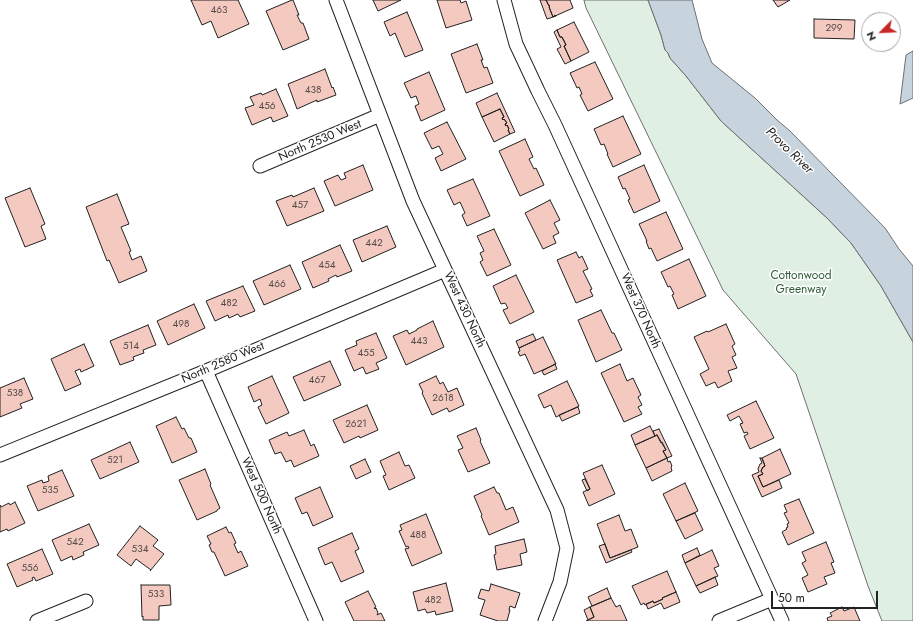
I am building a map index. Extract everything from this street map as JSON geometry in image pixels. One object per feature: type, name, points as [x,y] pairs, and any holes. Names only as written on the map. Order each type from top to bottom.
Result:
[{"type":"street","name":"West 430 North","points":[[336,0],[413,201],[557,510],[567,548],[560,582],[545,621]]},
{"type":"street","name":"West 370 North","points":[[504,0],[516,44],[558,131],[782,621]]},
{"type":"street","name":"North 2530 West","points":[[260,166],[380,115]]},
{"type":"street","name":"North 2580 West","points":[[0,455],[206,371],[446,270]]},
{"type":"street","name":"West 500 North","points":[[206,371],[316,621]]},
{"type":"street","points":[[719,621],[772,598]]},
{"type":"street","points":[[37,621],[86,601]]},
{"type":"green space","name":"Cottonwood Greenway","points":[[584,0],[648,0],[665,50],[670,58],[721,121],[827,218],[851,243],[881,286],[913,342],[913,621],[882,621],[868,586],[796,374],[723,290],[586,8]]},
{"type":"water","name":"Provo River","points":[[648,0],[692,0],[702,39],[712,63],[755,98],[790,131],[885,228],[913,266],[913,342],[881,286],[851,243],[827,218],[721,121],[670,58],[665,50]]},
{"type":"water","points":[[913,51],[913,98],[900,104],[906,55]]},
{"type":"building","points":[[191,0],[238,0],[249,24],[218,38],[211,21],[202,25]]},
{"type":"building","points":[[292,0],[299,15],[297,15],[301,23],[303,23],[309,39],[283,50],[266,11]]},
{"type":"building","points":[[373,0],[401,0],[378,11]]},
{"type":"building","points":[[437,0],[460,0],[461,3],[466,1],[472,20],[446,28]]},
{"type":"building","points":[[540,0],[546,0],[550,6],[549,7],[553,17],[547,19]]},
{"type":"building","points":[[546,0],[570,0],[573,8],[553,17],[549,7],[550,6]]},
{"type":"building","points":[[773,0],[790,0],[778,7]]},
{"type":"building","points":[[407,12],[423,50],[405,57],[395,33],[390,36],[384,22]]},
{"type":"building","points":[[814,19],[855,20],[854,39],[814,38]]},
{"type":"building","points":[[574,22],[589,52],[571,61],[564,46],[566,45],[557,30]]},
{"type":"building","points":[[557,30],[566,45],[564,46],[571,61],[565,64],[557,49],[561,47],[554,32]]},
{"type":"building","points":[[477,44],[483,60],[481,60],[484,68],[487,67],[493,83],[466,93],[451,54]]},
{"type":"building","points":[[595,62],[613,99],[588,111],[580,95],[582,94],[579,87],[577,88],[570,73]]},
{"type":"building","points":[[325,69],[336,95],[317,102],[317,100],[297,109],[288,84]]},
{"type":"building","points":[[429,72],[445,110],[421,121],[415,106],[419,104],[416,96],[411,98],[404,83]]},
{"type":"building","points":[[276,89],[288,116],[273,122],[271,117],[252,125],[245,108],[254,105],[250,97],[261,93],[262,95]]},
{"type":"building","points":[[497,93],[515,132],[510,134],[507,125],[506,126],[505,124],[507,123],[502,118],[504,117],[500,109],[482,117],[476,103]]},
{"type":"building","points":[[500,109],[504,117],[502,118],[507,123],[505,124],[509,129],[510,134],[494,142],[482,117]]},
{"type":"building","points":[[623,116],[641,154],[613,167],[604,144],[601,145],[594,129]]},
{"type":"building","points":[[447,122],[466,159],[441,171],[435,158],[443,154],[439,146],[432,149],[424,133]]},
{"type":"building","points":[[525,139],[533,157],[529,159],[534,169],[536,168],[544,185],[520,196],[499,151]]},
{"type":"building","points":[[363,165],[373,190],[335,206],[324,181],[338,175],[341,180],[346,178],[344,173]]},
{"type":"building","points":[[644,165],[660,201],[634,213],[628,200],[630,199],[625,188],[623,189],[618,177]]},
{"type":"building","points":[[473,179],[490,216],[467,226],[462,215],[465,213],[460,202],[454,205],[447,190]]},
{"type":"building","points":[[30,188],[45,224],[41,226],[46,239],[25,247],[5,198]]},
{"type":"building","points":[[314,188],[324,211],[287,226],[276,201],[292,195],[293,197]]},
{"type":"building","points":[[117,194],[129,224],[121,227],[131,251],[129,252],[132,260],[141,256],[147,271],[119,283],[109,260],[107,261],[86,207]]},
{"type":"building","points":[[550,200],[560,220],[554,223],[559,233],[553,236],[556,243],[543,249],[525,213]]},
{"type":"building","points":[[666,212],[683,249],[657,261],[651,248],[649,249],[639,224]]},
{"type":"building","points":[[387,226],[396,247],[362,262],[353,240]]},
{"type":"building","points":[[494,229],[511,265],[487,276],[480,262],[483,260],[480,253],[484,251],[477,236]]},
{"type":"building","points":[[340,245],[352,271],[337,277],[336,275],[328,279],[329,281],[313,288],[302,262]]},
{"type":"building","points":[[576,252],[579,258],[582,256],[588,269],[583,271],[592,289],[590,290],[593,296],[576,303],[557,260]]},
{"type":"building","points":[[689,259],[706,296],[678,309],[672,295],[674,294],[670,286],[668,287],[661,272]]},
{"type":"building","points":[[290,265],[301,289],[264,305],[253,281]]},
{"type":"building","points":[[516,275],[534,312],[510,324],[503,310],[508,308],[505,303],[501,304],[493,286]]},
{"type":"building","points":[[243,286],[255,311],[240,317],[238,314],[229,318],[228,315],[215,321],[206,301]]},
{"type":"building","points":[[194,304],[205,328],[168,345],[157,321]]},
{"type":"building","points":[[601,310],[622,350],[596,362],[578,320]]},
{"type":"building","points":[[433,321],[444,347],[406,365],[393,336],[407,330],[409,334]]},
{"type":"building","points":[[726,324],[735,344],[732,346],[736,355],[732,357],[737,368],[728,371],[732,381],[718,388],[715,382],[706,386],[700,374],[709,369],[694,337]]},
{"type":"building","points":[[148,325],[156,345],[143,350],[144,353],[133,357],[134,360],[120,365],[110,341]]},
{"type":"building","points":[[376,333],[387,358],[376,363],[379,369],[366,374],[363,367],[354,371],[345,350],[357,345],[356,341]]},
{"type":"building","points":[[533,334],[536,340],[519,348],[516,341]]},
{"type":"building","points":[[543,337],[556,364],[534,374],[525,354],[520,356],[518,352],[520,351],[519,348]]},
{"type":"building","points":[[84,344],[94,366],[81,372],[80,369],[75,371],[81,384],[65,391],[51,359]]},
{"type":"building","points":[[330,361],[341,385],[304,401],[293,377]]},
{"type":"building","points":[[555,364],[557,369],[544,375],[542,371]]},
{"type":"building","points":[[620,364],[627,381],[633,378],[641,395],[638,397],[642,405],[638,407],[642,414],[624,422],[601,373]]},
{"type":"building","points":[[272,376],[289,413],[266,424],[258,407],[262,405],[260,399],[254,402],[248,387]]},
{"type":"building","points":[[436,376],[440,384],[443,382],[448,392],[457,388],[464,405],[449,412],[447,408],[432,415],[419,384]]},
{"type":"building","points":[[24,378],[33,399],[20,404],[22,408],[0,417],[0,388]]},
{"type":"building","points":[[567,381],[579,406],[556,417],[551,405],[544,408],[538,395]]},
{"type":"building","points":[[756,401],[774,438],[750,449],[744,436],[748,434],[747,432],[744,433],[740,424],[743,423],[739,416],[730,421],[727,415]]},
{"type":"building","points":[[367,405],[378,430],[344,443],[333,420]]},
{"type":"building","points":[[578,407],[580,413],[562,421],[559,415]]},
{"type":"building","points":[[176,417],[182,429],[184,428],[189,438],[191,438],[197,452],[172,463],[156,426]]},
{"type":"building","points":[[650,426],[655,436],[635,445],[631,435]]},
{"type":"building","points":[[476,428],[490,463],[468,472],[458,450],[463,448],[457,436]]},
{"type":"building","points":[[659,429],[672,456],[667,458],[663,451],[666,450],[662,442],[661,443],[657,435],[655,436],[653,431]]},
{"type":"building","points":[[304,430],[311,446],[314,444],[319,456],[294,467],[291,460],[286,462],[281,452],[275,454],[269,440],[287,432],[289,436]]},
{"type":"building","points":[[657,435],[666,450],[663,451],[667,458],[646,468],[635,445]]},
{"type":"building","points":[[130,442],[139,462],[100,479],[91,460]]},
{"type":"building","points":[[780,449],[791,474],[763,487],[758,476],[763,474],[761,471],[765,466],[762,458]]},
{"type":"building","points":[[399,452],[405,466],[409,465],[415,478],[389,490],[383,476],[386,475],[380,461]]},
{"type":"building","points":[[667,458],[668,462],[670,461],[672,466],[672,471],[652,481],[646,468]]},
{"type":"building","points":[[760,458],[762,458],[765,466],[761,471],[763,474],[758,476],[763,487],[779,480],[782,488],[762,497],[752,475],[759,472],[758,469],[762,463]]},
{"type":"building","points":[[365,459],[371,472],[356,479],[350,466]]},
{"type":"building","points":[[602,465],[615,494],[589,506],[583,492],[590,489],[583,473]]},
{"type":"building","points":[[205,469],[220,508],[217,511],[197,520],[179,480]]},
{"type":"building","points":[[62,470],[74,496],[38,511],[27,486],[42,480],[43,483],[49,481],[48,476]]},
{"type":"building","points":[[585,479],[590,489],[587,491],[582,480]]},
{"type":"building","points":[[685,483],[698,511],[676,521],[663,494]]},
{"type":"building","points":[[320,487],[333,517],[313,526],[307,512],[302,514],[295,498]]},
{"type":"building","points":[[494,487],[497,493],[499,493],[506,510],[513,507],[519,522],[489,535],[474,496]]},
{"type":"building","points":[[799,499],[814,533],[788,545],[782,532],[787,529],[787,524],[789,523],[784,513],[787,512],[784,505]]},
{"type":"building","points":[[15,502],[25,523],[8,531],[7,529],[0,532],[0,505],[1,507]]},
{"type":"building","points":[[695,513],[703,530],[685,539],[676,521]]},
{"type":"building","points":[[426,514],[442,553],[412,566],[405,549],[409,548],[408,546],[406,547],[399,531],[402,530],[400,525]]},
{"type":"building","points":[[619,515],[625,531],[631,529],[638,547],[610,558],[597,524]]},
{"type":"building","points":[[89,524],[99,545],[83,552],[84,555],[73,560],[72,556],[61,561],[52,540]]},
{"type":"building","points":[[140,526],[158,540],[153,546],[164,554],[151,570],[136,559],[131,566],[117,555]]},
{"type":"building","points":[[226,527],[229,533],[231,532],[236,543],[234,544],[238,553],[241,551],[248,566],[225,576],[214,552],[212,552],[209,545],[211,544],[207,536]]},
{"type":"building","points":[[352,533],[359,549],[355,551],[364,572],[341,582],[332,562],[325,565],[318,548]]},
{"type":"building","points":[[524,539],[527,552],[520,554],[522,565],[497,570],[494,555],[496,554],[495,546]]},
{"type":"building","points":[[826,542],[834,562],[831,563],[835,573],[824,577],[827,584],[808,592],[802,578],[808,575],[802,563],[806,561],[802,552]]},
{"type":"building","points":[[605,544],[610,558],[631,550],[632,552],[606,563],[599,546]]},
{"type":"building","points":[[697,548],[700,555],[685,563],[682,555]]},
{"type":"building","points":[[42,549],[53,574],[36,581],[34,577],[32,578],[33,580],[17,587],[7,564]]},
{"type":"building","points":[[712,550],[719,566],[714,568],[718,576],[696,586],[685,563]]},
{"type":"building","points":[[667,571],[676,592],[654,603],[653,601],[645,605],[644,603],[641,605],[632,586]]},
{"type":"building","points":[[715,577],[718,585],[700,593],[696,586]]},
{"type":"building","points":[[446,583],[453,611],[436,615],[435,611],[427,613],[425,609],[418,611],[413,592]]},
{"type":"building","points":[[491,584],[520,593],[515,608],[510,606],[507,621],[498,621],[480,615],[485,600],[478,598],[481,589],[489,591]]},
{"type":"building","points":[[141,585],[170,585],[171,605],[159,606],[159,620],[143,620]]},
{"type":"building","points":[[607,588],[611,598],[592,606],[588,597]]},
{"type":"building","points":[[368,591],[376,607],[374,608],[376,608],[378,613],[377,615],[381,613],[385,621],[354,621],[345,602]]},
{"type":"building","points":[[676,592],[680,602],[664,609],[661,603],[648,609],[646,604],[653,601],[654,603]]},
{"type":"building","points":[[611,598],[616,607],[620,605],[627,621],[586,621],[594,617],[590,607]]},
{"type":"building","points":[[590,607],[594,617],[588,620],[584,610]]},
{"type":"building","points":[[842,607],[844,611],[854,607],[860,621],[828,621],[827,618],[832,616],[830,613]]}]
